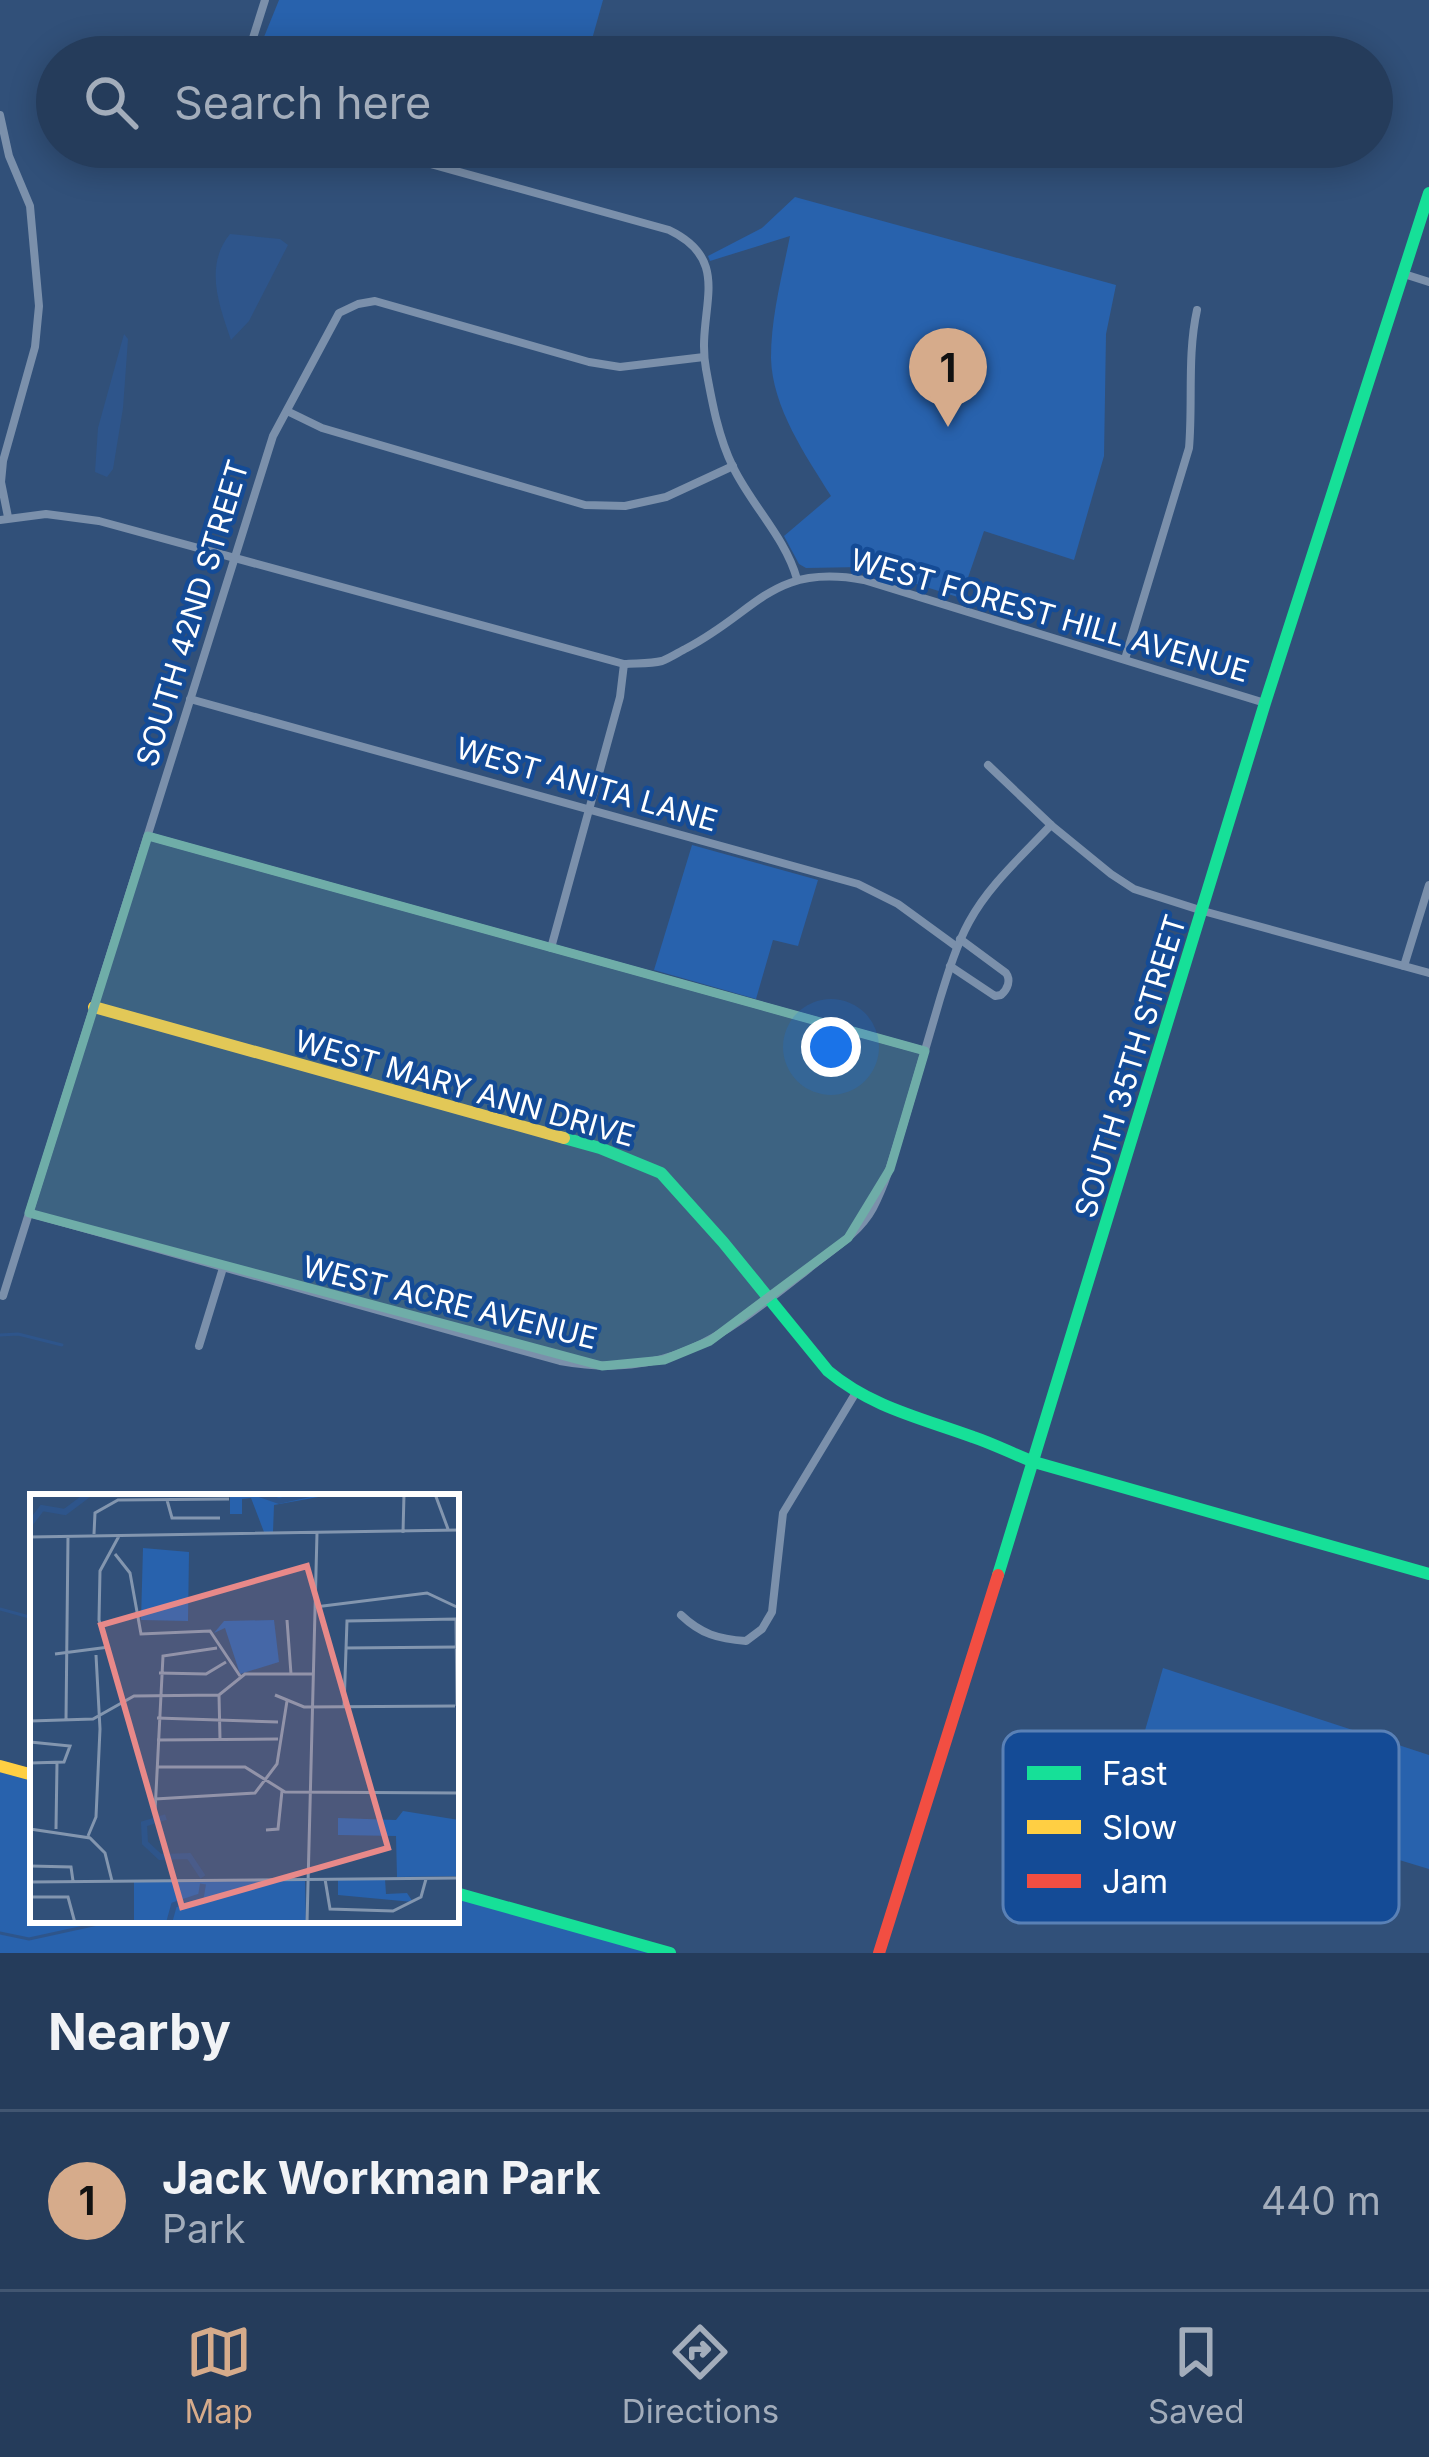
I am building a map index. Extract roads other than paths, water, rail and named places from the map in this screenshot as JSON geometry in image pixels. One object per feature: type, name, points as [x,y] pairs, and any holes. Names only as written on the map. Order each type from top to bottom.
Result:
[{"type":"street","points":[[254,36],[265,0]]},
{"type":"street","points":[[0,115],[5,157],[30,206],[38,306],[35,347],[3,461],[4,519]]},
{"type":"street","points":[[445,168],[669,230],[698,248],[708,274],[704,357],[716,418],[733,466],[782,542],[797,580]]},
{"type":"street","name":"SOUTH 35TH STREET","points":[[879,1953],[1265,703],[1429,193]]},
{"type":"street","points":[[1404,274],[1429,282]]},
{"type":"street","name":"SOUTH 42ND STREET","points":[[3,1296],[273,436],[340,313],[375,301],[620,367],[704,357]]},
{"type":"street","points":[[1125,659],[1189,448],[1191,338],[1197,310]]},
{"type":"street","points":[[287,411],[322,428],[585,505],[625,506],[666,497],[733,466]]},
{"type":"street","name":"WEST FOREST HILL AVENUE","points":[[4,519],[46,514],[82,517],[624,664],[662,661],[705,638],[759,598],[797,580],[835,574],[1265,703]]},
{"type":"street","points":[[551,949],[620,697],[624,664]]},
{"type":"street","name":"WEST ANITA LANE","points":[[190,699],[865,887],[1006,973],[1007,987],[994,996],[950,966]]},
{"type":"street","points":[[988,765],[1052,825],[1134,889],[1429,973]]},
{"type":"street","name":"WEST ACRE AVENUE","points":[[29,1213],[560,1360],[602,1366],[645,1364],[696,1348],[769,1300],[848,1238],[871,1212],[890,1168],[959,943],[992,888],[1052,825]]},
{"type":"street","points":[[148,836],[925,1051]]},
{"type":"street","points":[[1404,966],[1429,885]]},
{"type":"street","name":"WEST MARY ANN DRIVE","points":[[94,1007],[582,1143],[661,1173],[769,1300]]},
{"type":"street","points":[[199,1346],[223,1268]]},
{"type":"street","points":[[769,1300],[828,1371],[855,1394],[888,1409],[1034,1462],[1429,1574]]},
{"type":"street","points":[[681,1615],[699,1632],[724,1640],[746,1641],[762,1629],[772,1612],[783,1513],[855,1394]]},
{"type":"street","points":[[0,1766],[30,1774]]},
{"type":"street","points":[[459,1894],[670,1953]]},
{"type":"waterway","points":[[0,1335],[18,1334],[62,1345]]},
{"type":"waterway","points":[[0,1609],[30,1617]]},
{"type":"waterway","points":[[0,1933],[29,1939],[102,1923]]},
{"type":"place","name":"Jack Workman Park","points":[[948,427]]}]
